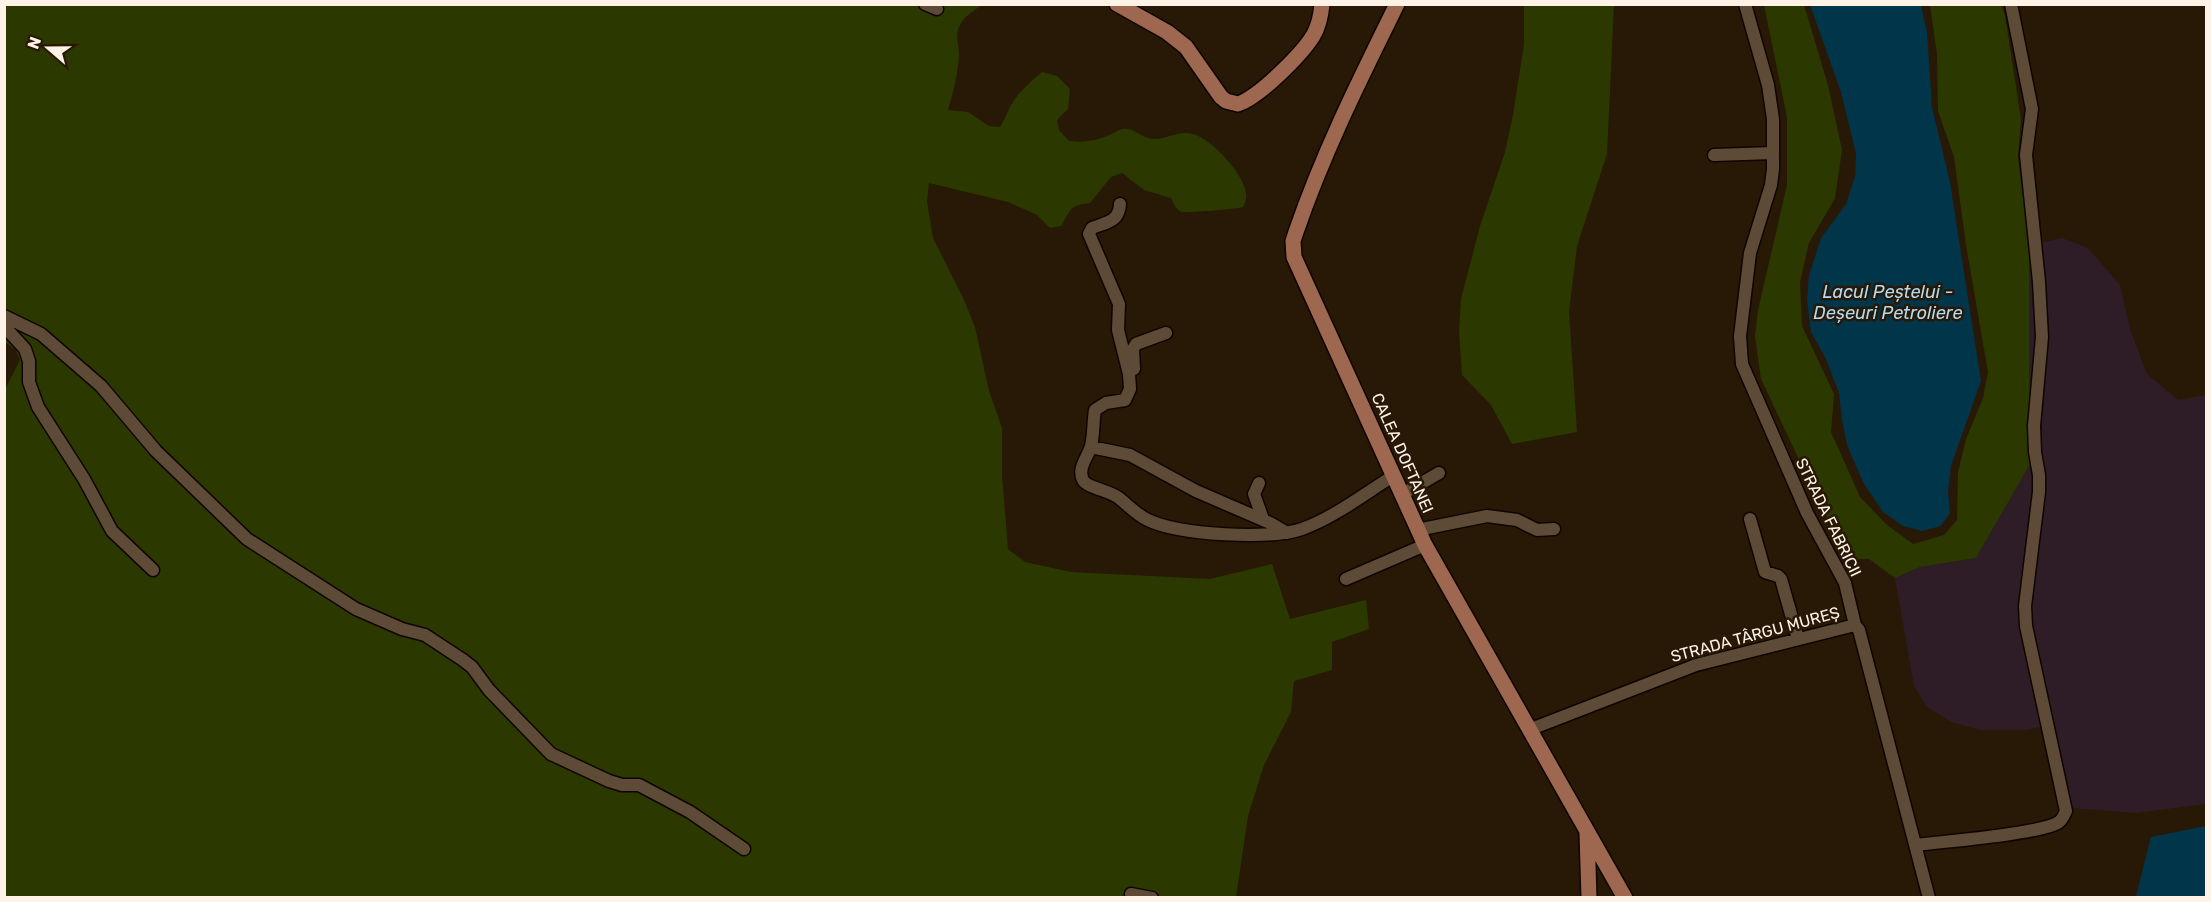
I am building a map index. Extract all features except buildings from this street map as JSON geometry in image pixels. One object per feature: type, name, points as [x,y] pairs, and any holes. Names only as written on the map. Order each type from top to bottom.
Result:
[{"type":"main road","points":[[1117,4],[1167,32],[1186,47],[1221,97],[1238,104],[1256,94],[1309,42],[1318,25],[1322,4]]},
{"type":"main road","name":"CALEA DOFTANEI","points":[[1397,4],[1343,114],[1307,201],[1293,241],[1294,257],[1417,530],[1625,897]]},
{"type":"main road","points":[[1586,897],[1587,830]]},
{"type":"street","name":"STRADA FABRICII","points":[[1745,4],[1768,85],[1773,119],[1773,153],[1771,185],[1750,253],[1740,336],[1742,364],[1807,513],[1845,583],[1929,897]]},
{"type":"street","points":[[1915,845],[2050,826],[2064,818],[2066,811],[2026,626],[2025,606],[2039,492],[2034,426],[2042,337],[2039,282],[2026,155],[2032,109],[2011,4]]},
{"type":"street","points":[[1714,155],[1773,153]]},
{"type":"street","points":[[1120,204],[1119,212],[1114,220],[1092,228],[1089,234],[1119,304],[1118,330],[1129,374],[1130,389]]},
{"type":"street","points":[[4,316],[41,334],[101,386],[156,451],[247,539],[356,609],[402,629],[425,635],[463,660],[551,754],[609,781],[621,785],[639,785],[690,812],[744,849]]},
{"type":"street","points":[[4,326],[26,349],[30,361],[30,382],[38,407],[84,479],[111,531],[153,570]]},
{"type":"street","points":[[1166,333],[1136,344],[1133,349],[1134,378],[1125,400],[1106,403],[1095,410],[1091,447],[1082,470],[1082,479],[1086,485],[1113,494],[1148,520],[1169,527],[1193,531],[1262,535],[1287,532],[1317,522],[1393,476]]},
{"type":"street","points":[[1091,447],[1130,455],[1196,491],[1263,519],[1287,532]]},
{"type":"street","points":[[1401,495],[1439,473]]},
{"type":"street","points":[[1259,483],[1254,494],[1263,519]]},
{"type":"street","points":[[1417,530],[1487,516],[1517,520],[1537,530],[1554,529]]},
{"type":"street","points":[[1750,519],[1765,572],[1781,579],[1798,639]]},
{"type":"street","points":[[1346,579],[1425,545]]},
{"type":"street","name":"STRADA TÂRGU MUREȘ","points":[[1531,729],[1696,665],[1855,625]]},
{"type":"street","points":[[1131,894],[1152,897]]},
{"type":"shaded area","points":[[2062,238],[2088,248],[2120,285],[2130,329],[2147,374],[2178,400],[2206,395],[2206,804],[2136,813],[2072,808],[2055,724],[2025,730],[1980,730],[1951,722],[1927,707],[1914,686],[1895,578],[1920,567],[1976,558],[2029,466],[2029,246]]},
{"type":"green space","points":[[4,5],[982,5],[966,17],[958,30],[958,62],[948,110],[968,112],[989,126],[1000,127],[1018,95],[1042,72],[1057,76],[1070,89],[1068,109],[1057,120],[1059,130],[1069,141],[1094,140],[1126,129],[1152,139],[1188,133],[1196,135],[1215,147],[1232,166],[1244,186],[1246,201],[1243,207],[1182,212],[1176,208],[1171,198],[1144,190],[1122,173],[1111,177],[1090,203],[1071,209],[1061,226],[1050,228],[1037,215],[1008,202],[929,183],[927,202],[933,238],[975,327],[989,391],[1002,428],[1002,475],[1008,549],[1025,562],[1071,572],[1210,579],[1272,564],[1290,619],[1366,600],[1369,629],[1332,642],[1332,670],[1294,681],[1291,712],[1264,765],[1248,816],[1236,897],[5,897],[4,391],[20,360],[15,349],[4,342]]},
{"type":"green space","points":[[1524,5],[1614,5],[1607,154],[1577,246],[1569,312],[1577,432],[1512,444],[1491,405],[1462,375],[1459,331],[1461,299],[1480,226],[1505,152],[1513,115],[1524,44]]},
{"type":"green space","points":[[1764,5],[1804,5],[1828,85],[1842,150],[1835,198],[1809,243],[1800,282],[1802,326],[1834,394],[1831,432],[1860,497],[1887,525],[1913,544],[1944,535],[1957,520],[1958,472],[1966,439],[1983,398],[1988,372],[1966,245],[1954,157],[1938,111],[1937,54],[1930,5],[2001,5],[2005,15],[2021,120],[2018,158],[2029,246],[2029,466],[1976,558],[1920,567],[1895,578],[1869,559],[1846,559],[1761,379],[1755,336],[1758,310],[1787,185],[1787,117]]},
{"type":"water","name":"Lacul Peștelui - Deșeuri Petroliere","points":[[1810,5],[1921,5],[1927,32],[1932,107],[1950,182],[1981,381],[1951,466],[1948,491],[1950,513],[1941,526],[1922,531],[1903,526],[1883,512],[1864,484],[1847,445],[1839,393],[1826,359],[1811,332],[1807,300],[1809,275],[1821,238],[1846,204],[1855,176],[1856,154],[1841,92]]},
{"type":"water","points":[[2206,826],[2206,897],[2136,897],[2151,837]]}]
